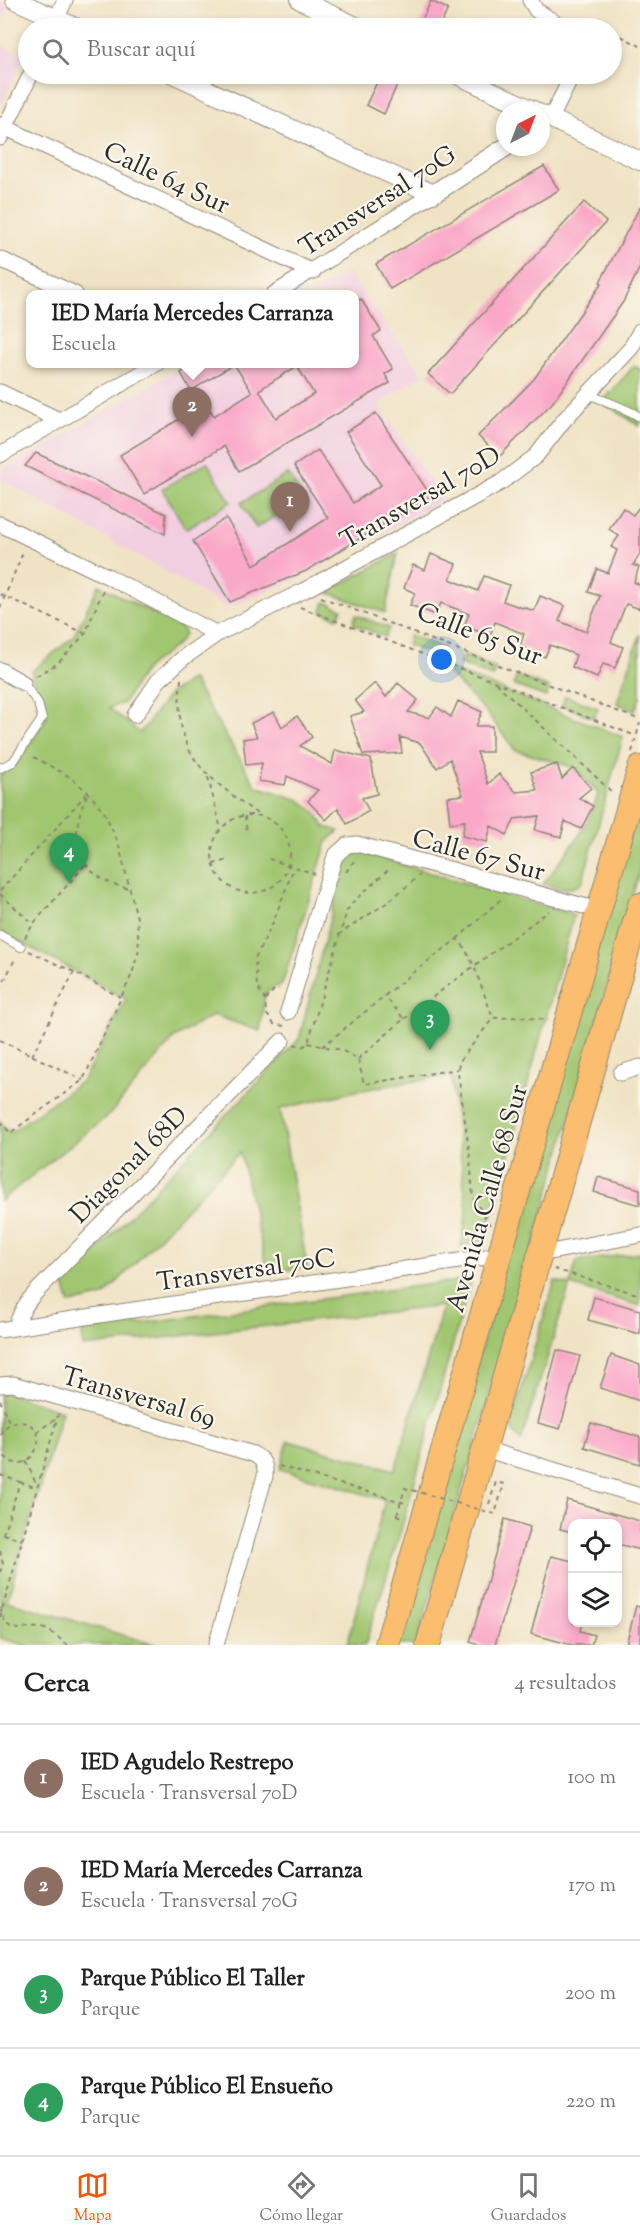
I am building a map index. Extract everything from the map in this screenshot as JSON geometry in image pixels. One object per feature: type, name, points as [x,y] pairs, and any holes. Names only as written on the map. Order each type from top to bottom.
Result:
[{"type":"main road","name":"Avenida Calle 68 Sur","points":[[387,1645],[640,768]]},
{"type":"main road","points":[[428,1645],[484,1449],[546,1261],[640,905]]},
{"type":"street","points":[[15,0],[44,18]]},
{"type":"street","points":[[57,18],[65,0]]},
{"type":"street","points":[[300,0],[339,18]]},
{"type":"street","points":[[530,0],[536,10],[548,18]]},
{"type":"street","points":[[2,130],[26,84]]},
{"type":"street","points":[[195,84],[433,194]]},
{"type":"street","points":[[475,84],[512,102]]},
{"type":"street","points":[[550,106],[566,84]]},
{"type":"street","points":[[550,121],[640,161]]},
{"type":"street","name":"Calle 64 Sur","points":[[2,130],[313,272]]},
{"type":"street","name":"Transversal 70G","points":[[281,290],[313,272],[496,153]]},
{"type":"street","points":[[0,260],[66,290]]},
{"type":"street","name":"Transversal 70D","points":[[135,715],[158,681],[183,658],[217,634],[303,591],[500,483],[536,456],[564,420],[636,351],[640,331]]},
{"type":"street","points":[[0,455],[147,368]]},
{"type":"street","points":[[0,392],[59,420]]},
{"type":"street","points":[[0,524],[217,634]]},
{"type":"street","points":[[0,670],[23,683]]},
{"type":"street","name":"Calle 67 Sur","points":[[352,851],[357,844],[598,910]]},
{"type":"street","points":[[288,1012],[336,879],[335,856],[352,851]]},
{"type":"street","name":"Diagonal 68D","points":[[16,1327],[26,1302],[45,1278],[282,1041]]},
{"type":"street","points":[[621,1073],[640,1067]]},
{"type":"street","points":[[546,1261],[640,1235]]},
{"type":"street","name":"Transversal 70C","points":[[0,1330],[499,1255]]},
{"type":"street","name":"Transversal 69","points":[[0,1384],[13,1384],[36,1390],[253,1454],[262,1461]]},
{"type":"street","points":[[484,1449],[640,1496]]},
{"type":"street","points":[[216,1645],[265,1476],[266,1467],[262,1461]]},
{"type":"lane","points":[[589,394],[640,417]]},
{"type":"lane","points":[[0,768],[13,762],[42,718],[38,703],[23,683]]},
{"type":"lane","points":[[0,935],[21,947]]},
{"type":"path","points":[[622,37],[640,46]]},
{"type":"path","points":[[0,608],[29,537]]},
{"type":"path","points":[[23,683],[58,663],[85,634],[108,577]]},
{"type":"path","name":"Calle 65 Sur","points":[[303,591],[640,720]]},
{"type":"path","points":[[0,594],[85,634]]},
{"type":"path","name":"Calle 65 Sur","points":[[283,601],[636,736]]},
{"type":"path","points":[[183,658],[180,712],[183,735],[192,757],[208,777],[261,816],[275,823],[285,834],[290,849],[289,866],[284,878],[272,888],[251,894],[229,887],[218,876],[213,864],[213,846],[221,829],[231,821],[245,815],[261,816]]},
{"type":"path","points":[[494,681],[619,798]]},
{"type":"path","points":[[0,1121],[10,1134],[83,1080],[132,974],[139,949],[137,918],[118,842],[104,812],[88,792],[70,777],[20,750]]},
{"type":"path","points":[[208,777],[221,829]]},
{"type":"path","points":[[88,792],[78,813],[76,835],[79,851],[92,872],[106,882],[130,889]]},
{"type":"path","points":[[33,924],[0,892],[88,792]]},
{"type":"path","points":[[245,815],[247,834]]},
{"type":"path","points":[[269,859],[336,879],[352,851]]},
{"type":"path","points":[[213,864],[229,860]]},
{"type":"path","points":[[282,1041],[303,1047],[308,1043],[338,935],[351,904],[394,864],[385,862]]},
{"type":"path","points":[[0,989],[33,924],[86,864]]},
{"type":"path","points":[[292,1027],[274,1024],[266,1013],[266,1000],[257,986],[255,959],[274,920],[294,867]]},
{"type":"path","points":[[338,935],[388,902],[421,874],[412,871]]},
{"type":"path","points":[[322,1047],[457,939],[502,898],[492,895]]},
{"type":"path","points":[[358,1059],[405,1019],[549,912],[537,908]]},
{"type":"path","points":[[457,939],[474,966],[493,1018]]},
{"type":"path","points":[[21,947],[74,972],[120,998]]},
{"type":"path","points":[[32,1056],[74,972]]},
{"type":"path","points":[[385,996],[405,1019]]},
{"type":"path","points":[[494,1230],[473,1198],[459,1062],[493,1018],[521,1017],[554,1020]]},
{"type":"path","points":[[0,1040],[83,1080]]},
{"type":"path","points":[[308,1043],[341,1050],[358,1059],[364,1084],[458,1069]]},
{"type":"path","points":[[546,1261],[640,1295]]},
{"type":"path","points":[[0,1400],[10,1424]]},
{"type":"path","points":[[0,1617],[61,1406]]},
{"type":"path","points":[[36,1432],[57,1419]]},
{"type":"path","points":[[0,1435],[10,1424],[21,1422],[36,1432],[39,1439],[37,1452],[26,1461],[15,1462],[1,1455],[0,1450]]},
{"type":"path","points":[[26,1461],[37,1488]]},
{"type":"path","points":[[262,1461],[426,1509]]},
{"type":"path","points":[[0,1475],[37,1488]]},
{"type":"path","points":[[20,1482],[1,1533],[22,1540]]},
{"type":"path","points":[[397,1515],[405,1488],[495,1514],[504,1484],[496,1482],[489,1504]]},
{"type":"path","points":[[0,1551],[3,1557],[0,1572]]},
{"type":"path","points":[[1,1609],[5,1622],[11,1627],[18,1630],[44,1628],[68,1645]]},
{"type":"shaded area","points":[[0,1],[10,6],[0,27]]},
{"type":"shaded area","points":[[0,45],[18,53],[18,68],[0,106]]},
{"type":"shaded area","points":[[348,273],[423,375],[378,404],[443,499],[311,573],[228,608],[0,479],[0,471],[181,368],[359,368],[359,290],[316,290]]},
{"type":"green space","points":[[634,366],[640,369],[640,426],[602,402]]},
{"type":"green space","points":[[207,462],[231,502],[186,529],[162,489]]},
{"type":"green space","points":[[288,474],[304,499],[256,528],[241,503]]},
{"type":"green space","points":[[398,553],[385,613],[327,592]]},
{"type":"green space","points":[[99,585],[182,628],[185,634],[177,644],[147,668],[123,703],[109,708],[140,733],[170,693],[192,679],[256,786],[300,800],[314,811],[325,827],[339,831],[327,842],[282,985],[274,987],[265,994],[260,1031],[213,1015],[174,1038],[110,1114],[0,1201],[0,1121],[10,1133],[83,1080],[126,999],[0,931],[0,775],[17,764],[47,717],[44,705],[34,689],[32,671],[73,637]]},
{"type":"green space","points":[[325,602],[342,609],[338,618],[322,612]]},
{"type":"green space","points":[[356,615],[389,628],[385,637],[353,624]]},
{"type":"green space","points":[[640,634],[640,697],[635,711],[617,703]]},
{"type":"green space","points":[[410,635],[443,648],[439,657],[407,645]]},
{"type":"green space","points":[[463,655],[496,668],[493,677],[460,664]]},
{"type":"green space","points":[[441,666],[623,737],[582,883],[567,888],[543,884],[583,829],[598,793],[575,768],[515,750],[486,712]]},
{"type":"green space","points":[[517,676],[549,688],[546,697],[513,685]]},
{"type":"green space","points":[[565,696],[598,708],[594,718],[562,705]]},
{"type":"green space","points":[[640,798],[640,869],[545,1206],[416,1645],[395,1645]]},
{"type":"green space","points":[[361,852],[574,915],[485,1241],[461,1246],[467,1210],[451,1075],[356,1091],[280,1109],[307,1267],[268,1273],[240,1152],[104,1296],[70,1304],[64,1285],[299,1039],[345,861],[351,853]]},
{"type":"green space","points":[[640,1253],[640,1306],[570,1285],[577,1261]]},
{"type":"green space","points":[[471,1279],[401,1530],[365,1645],[347,1645],[385,1500],[280,1469],[288,1441],[395,1470],[443,1306],[83,1347],[82,1331]]},
{"type":"green space","points":[[555,1281],[570,1285],[521,1441],[513,1432],[511,1423]]},
{"type":"green space","points":[[0,1393],[8,1393],[62,1411],[7,1601],[156,1645],[24,1645],[0,1638]]},
{"type":"building","points":[[431,1],[448,9],[444,18],[423,18]]},
{"type":"building","points":[[376,84],[398,84],[384,114],[366,105]]},
{"type":"building","points":[[544,166],[559,190],[390,289],[376,264]]},
{"type":"building","points":[[584,202],[606,222],[450,394],[428,374]]},
{"type":"building","points":[[640,207],[640,267],[623,302],[553,402],[500,456],[478,436],[534,379],[602,283],[600,282]]},
{"type":"building","points":[[361,299],[381,331],[373,336],[393,369],[385,374],[390,383],[239,471],[224,446],[144,494],[120,455],[206,403],[214,416],[252,392],[237,368],[294,368],[259,390],[276,418],[314,394],[298,368],[359,368],[359,300]]},
{"type":"building","points":[[188,368],[228,368],[191,391],[181,373]]},
{"type":"building","points":[[376,413],[431,496],[306,571],[230,602],[193,541],[226,518],[254,565],[328,518],[294,466],[318,450],[353,503],[381,485],[346,432]]},
{"type":"building","points":[[36,453],[166,514],[165,534],[25,466]]},
{"type":"building","points":[[640,506],[640,554],[633,565],[639,567],[634,582],[640,585],[640,609],[626,604],[611,642],[623,647],[615,668],[603,664],[597,678],[572,667],[576,655],[550,645],[545,657],[520,646],[524,634],[495,622],[490,636],[464,626],[469,614],[441,603],[436,615],[410,605],[415,593],[404,588],[413,565],[425,570],[431,554],[456,564],[450,579],[478,591],[484,576],[509,585],[503,601],[534,611],[540,596],[565,606],[559,621],[586,632],[600,596],[588,592],[597,569],[608,573],[617,550],[611,547],[619,536],[609,529],[623,508],[633,515]]},
{"type":"building","points":[[375,683],[386,697],[398,683],[418,700],[408,712],[429,718],[437,707],[451,717],[458,701],[482,712],[476,726],[492,726],[492,752],[477,752],[488,784],[499,774],[516,792],[537,790],[531,772],[557,764],[562,779],[573,768],[591,788],[579,798],[593,806],[581,829],[565,821],[561,837],[535,830],[539,816],[515,819],[507,835],[491,826],[487,842],[462,836],[465,821],[450,823],[447,797],[463,795],[450,759],[437,768],[420,743],[400,737],[402,753],[363,755],[350,716],[364,712],[355,700]]},
{"type":"building","points":[[274,712],[282,727],[297,716],[312,737],[300,746],[332,764],[335,750],[371,759],[377,794],[362,798],[369,811],[347,824],[338,808],[326,820],[308,801],[318,790],[287,776],[285,785],[259,781],[262,763],[246,765],[243,739],[257,737],[251,723]]},
{"type":"building","points":[[598,1177],[640,1189],[640,1205],[594,1192]]},
{"type":"building","points":[[594,1297],[640,1310],[640,1334],[588,1320]]},
{"type":"building","points":[[557,1350],[580,1356],[560,1429],[538,1423]]},
{"type":"building","points":[[611,1355],[640,1365],[640,1401],[600,1388]]},
{"type":"building","points":[[591,1423],[640,1437],[640,1464],[584,1447]]},
{"type":"building","points":[[567,1500],[640,1521],[640,1550],[622,1545],[622,1519],[568,1519],[568,1531],[560,1529]]},
{"type":"building","points":[[505,1519],[530,1527],[495,1645],[480,1645],[470,1642]]},
{"type":"building","points":[[551,1556],[568,1560],[568,1627],[581,1627],[580,1631],[594,1635],[591,1645],[572,1645],[531,1634]]},
{"type":"building","points":[[636,1606],[640,1607],[640,1645],[626,1645]]},
{"type":"place","name":"IED María Mercedes Carranza","points":[[192,437]]},
{"type":"place","name":"IED Agudelo Restrepo","points":[[290,532]]},
{"type":"place","name":"Parque Público El Ensueño","points":[[69,883]]},
{"type":"place","name":"Parque Público El Taller","points":[[430,1050]]}]
